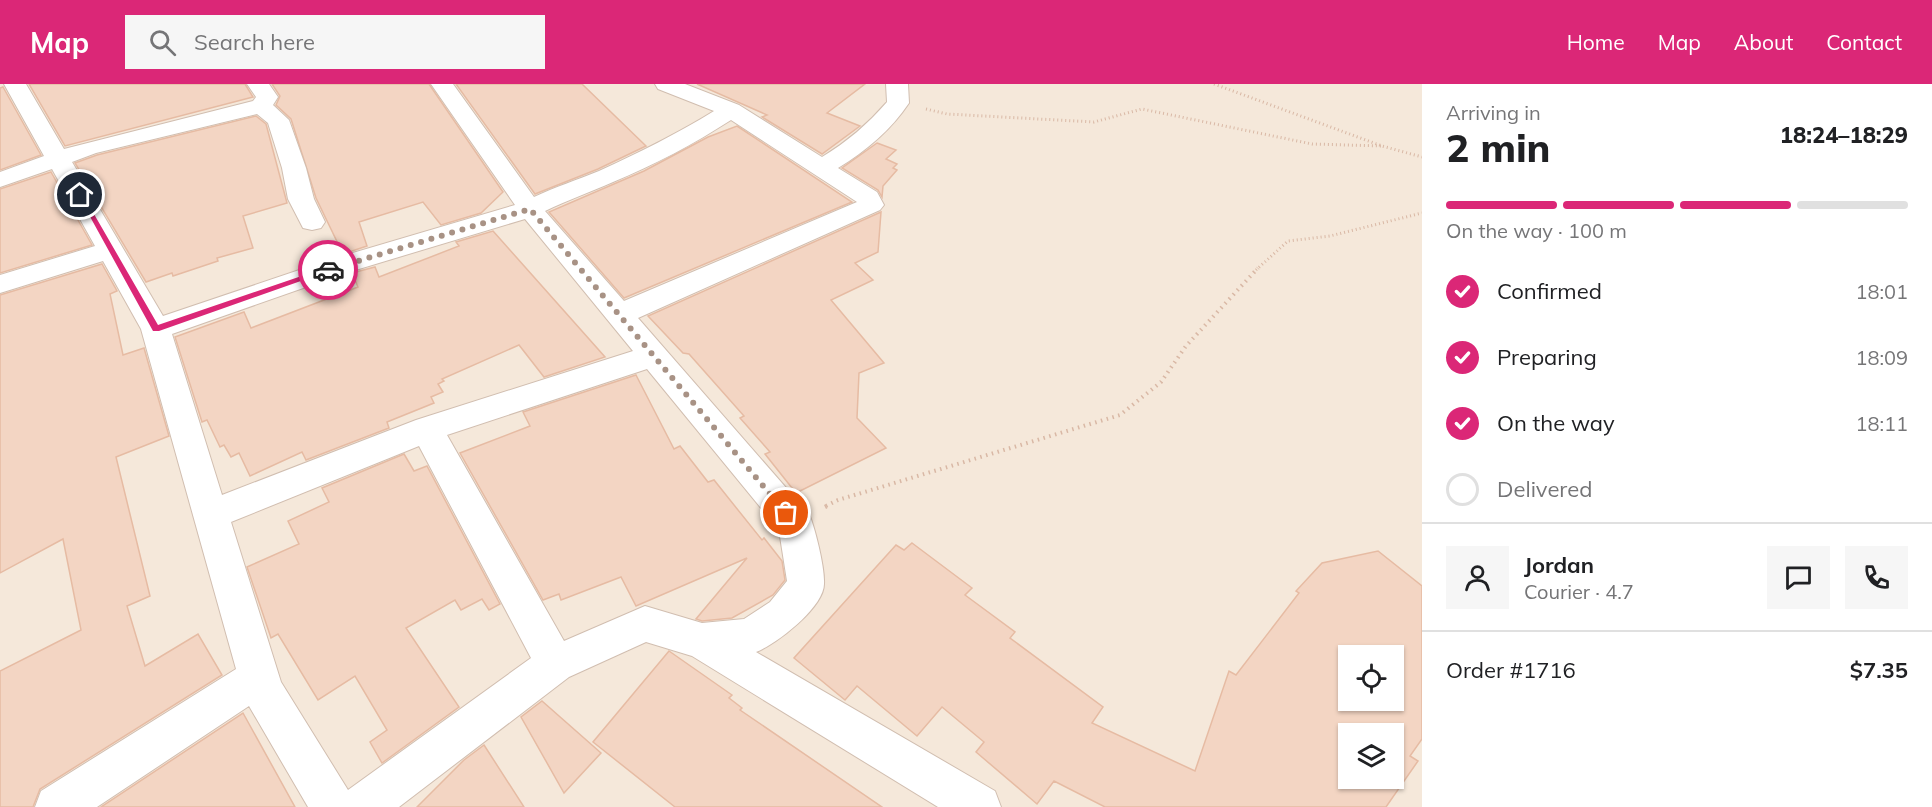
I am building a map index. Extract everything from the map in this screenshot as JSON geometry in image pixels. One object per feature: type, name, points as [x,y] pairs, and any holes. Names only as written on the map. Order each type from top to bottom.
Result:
[{"type":"street","points":[[15,84],[156,329],[263,691],[333,807]]},
{"type":"street","points":[[442,84],[530,209],[796,525],[806,585],[784,614],[751,636],[702,641]]},
{"type":"street","points":[[618,315],[871,205],[867,197],[730,110],[666,84]]},
{"type":"street","points":[[821,168],[875,132],[898,94]]},
{"type":"street","points":[[0,180],[58,159],[259,95],[278,120],[294,168],[301,199],[312,222]]},
{"type":"street","points":[[156,329],[339,266],[530,209],[566,191],[605,177],[695,133],[730,110]]},
{"type":"street","points":[[0,284],[111,250]]},
{"type":"street","points":[[211,515],[427,429],[653,356]]},
{"type":"street","points":[[427,429],[555,664]]},
{"type":"street","points":[[363,807],[555,664],[645,624],[702,641],[979,807]]},
{"type":"street","points":[[57,807],[259,677]]},
{"type":"path","points":[[1214,84],[1382,146],[1422,157]]},
{"type":"path","points":[[898,94],[947,114],[981,114],[1095,122],[1142,110],[1312,144],[1382,146]]},
{"type":"path","points":[[796,525],[838,500],[1120,415],[1161,382],[1186,346],[1261,265],[1288,241],[1330,236],[1422,213]]},
{"type":"shaded area","points":[[0,84],[1422,84],[1422,807],[0,807]]},
{"type":"building","points":[[29,84],[245,84],[253,97],[65,146]]},
{"type":"building","points":[[272,84],[429,84],[503,192],[481,213],[441,225],[423,202],[359,222],[367,246],[343,254],[316,198],[291,119],[276,105],[280,96]]},
{"type":"building","points":[[456,84],[582,84],[646,146],[598,169],[535,194]]},
{"type":"building","points":[[697,84],[865,84],[827,113],[860,126],[822,154],[762,117],[767,115]]},
{"type":"building","points":[[3,87],[41,155],[0,170],[0,88]]},
{"type":"building","points":[[256,116],[266,124],[287,203],[243,216],[253,248],[217,258],[218,261],[173,276],[172,273],[146,282],[75,163],[97,155]]},
{"type":"building","points":[[737,126],[852,202],[624,298],[549,212],[644,171],[708,137]]},
{"type":"building","points":[[877,143],[896,150],[886,159],[897,164],[893,168],[897,170],[883,186],[882,197],[878,190],[842,168]]},
{"type":"building","points":[[51,172],[92,245],[0,273],[0,189]]},
{"type":"building","points":[[881,212],[878,252],[855,263],[873,280],[831,300],[884,363],[859,373],[857,418],[886,448],[796,493],[765,454],[770,452],[740,418],[744,416],[689,354],[683,353],[648,316]]},
{"type":"building","points":[[493,231],[605,357],[544,377],[519,345],[442,379],[444,381],[438,384],[443,392],[431,397],[434,403],[387,422],[389,428],[306,460],[302,452],[250,476],[239,453],[231,457],[224,445],[220,447],[207,420],[202,422],[175,337],[244,312],[251,328],[358,287],[352,273],[375,267],[379,277],[459,246],[456,242]]},
{"type":"building","points":[[102,264],[117,291],[110,294],[123,355],[144,348],[169,436],[116,457],[150,596],[127,606],[145,666],[198,634],[222,675],[40,789],[33,807],[0,807],[0,671],[81,630],[63,539],[0,573],[0,295]]},
{"type":"building","points":[[636,375],[674,449],[680,446],[708,482],[714,480],[762,540],[764,538],[782,561],[785,580],[773,595],[732,618],[702,621],[696,619],[747,558],[636,606],[621,577],[561,600],[559,594],[543,600],[460,453],[530,426],[523,412]]},
{"type":"building","points":[[404,454],[414,471],[427,466],[500,604],[489,610],[482,599],[461,610],[455,600],[406,628],[459,707],[382,763],[370,742],[387,730],[355,676],[318,700],[278,634],[271,638],[247,567],[299,544],[288,521],[329,502],[322,488]]},
{"type":"building","points":[[912,543],[972,588],[965,595],[1015,632],[1010,638],[1103,707],[1092,723],[1195,771],[1229,671],[1236,675],[1299,593],[1296,591],[1322,563],[1378,551],[1422,586],[1422,739],[1410,756],[1418,761],[1404,781],[1404,723],[1338,723],[1338,789],[1399,789],[1386,807],[1105,807],[1054,781],[1037,804],[976,752],[984,742],[942,707],[917,736],[857,686],[845,700],[794,658],[896,545],[904,550]]},
{"type":"building","points":[[669,651],[732,695],[729,698],[742,708],[740,710],[882,807],[675,807],[593,742]]},
{"type":"building","points":[[542,701],[601,753],[564,793],[521,717]]},
{"type":"building","points":[[243,713],[295,807],[101,807]]},
{"type":"building","points":[[484,745],[524,807],[417,807],[464,760]]},
{"type":"way so far","points":[[328,270],[530,209],[786,513]]},
{"type":"route","points":[[80,195],[156,329],[328,270]]}]
